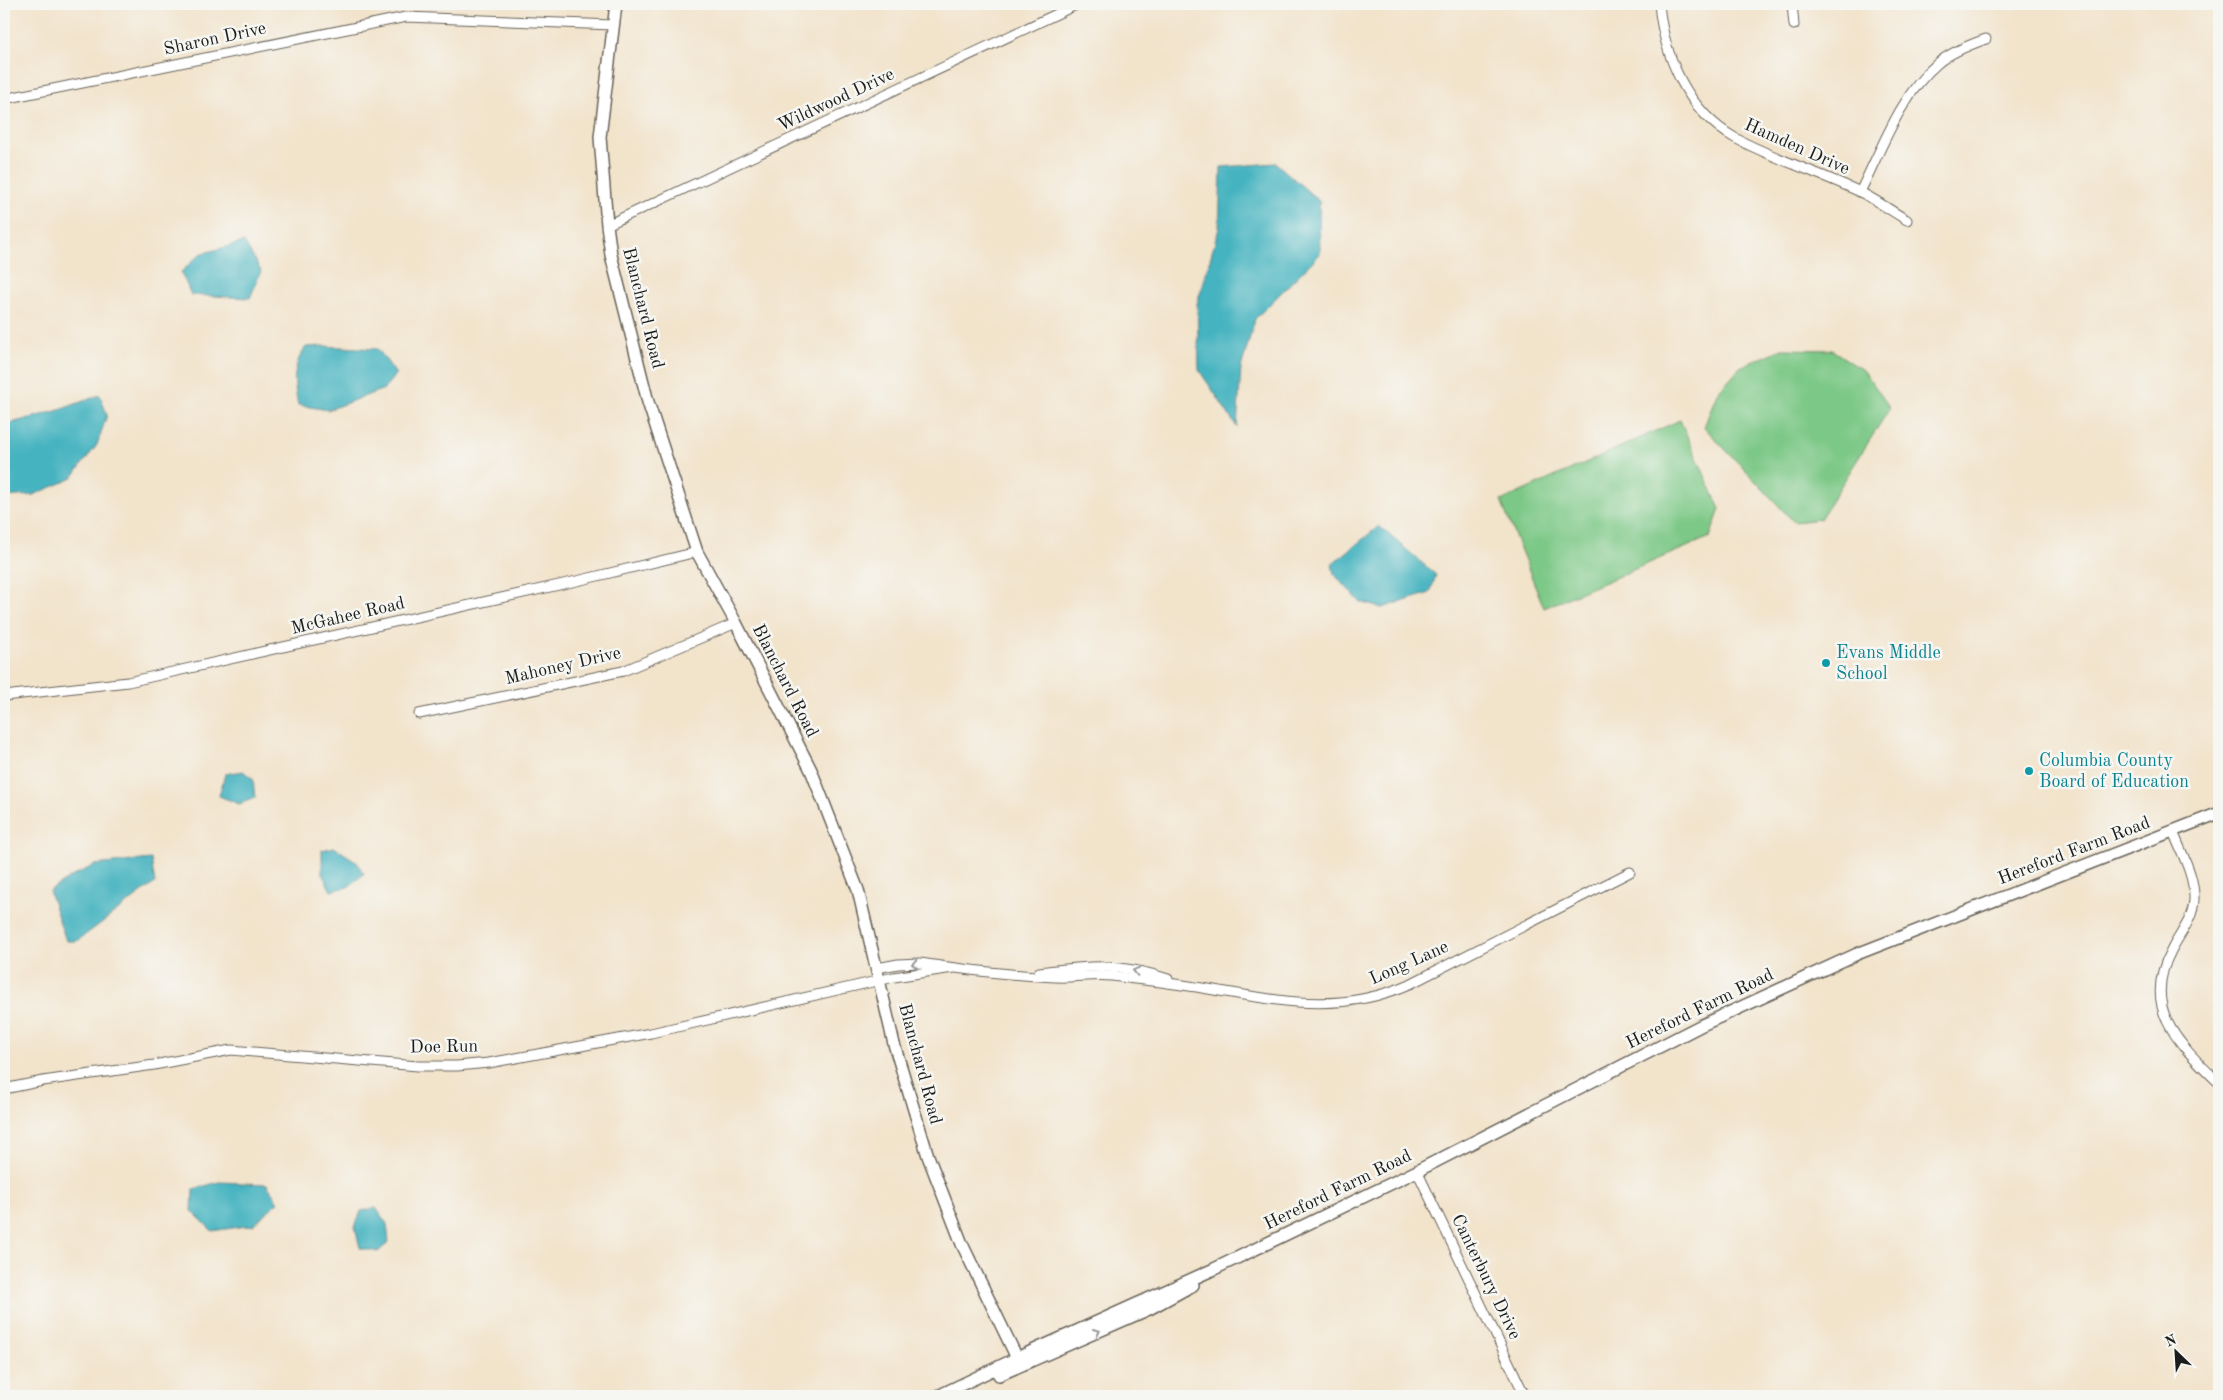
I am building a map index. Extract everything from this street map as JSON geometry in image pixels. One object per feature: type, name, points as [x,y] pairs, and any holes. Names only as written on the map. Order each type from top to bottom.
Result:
[{"type":"street","name":"Blanchard Road","points":[[616,4],[600,138],[611,255],[648,402],[697,552],[736,623],[811,770],[859,893],[894,1044],[928,1156],[962,1244],[1017,1358]]},
{"type":"street","name":"Wildwood Drive","points":[[607,225],[1078,4]]},
{"type":"street","name":"Hamden Drive","points":[[1659,4],[1661,27],[1668,54],[1680,80],[1696,104],[1713,122],[1733,137],[1860,192],[1907,220]]},
{"type":"street","points":[[1792,4],[1794,24]]},
{"type":"street","name":"Sharon Drive","points":[[4,99],[406,17],[613,25]]},
{"type":"street","points":[[1860,192],[1904,104],[1920,80],[1939,62],[1963,48],[1986,38]]},
{"type":"street","name":"McGahee Road","points":[[4,696],[128,682],[697,552]]},
{"type":"street","name":"Mahoney Drive","points":[[419,714],[623,671],[736,623]]},
{"type":"street","name":"Hereford Farm Road","points":[[938,1396],[1017,1358],[1212,1270],[1417,1171],[1700,1026],[1857,954],[2219,813]]},
{"type":"street","points":[[2173,831],[2190,872],[2194,900],[2192,914],[2165,963],[2160,978],[2160,998],[2165,1018],[2179,1042],[2219,1082]]},
{"type":"street","name":"Long Lane","points":[[877,968],[898,964],[920,963],[1021,975],[1084,966],[1107,966],[1156,975],[1183,984],[1278,1000],[1325,1004],[1384,995],[1630,872]]},
{"type":"street","name":"Long Lane","points":[[880,981],[953,968]]},
{"type":"street","name":"Doe Run","points":[[4,1089],[43,1081],[154,1065],[231,1050],[418,1066],[457,1066],[489,1063],[651,1033],[880,981]]},
{"type":"street","name":"Canterbury Drive","points":[[1417,1171],[1525,1396]]},
{"type":"street","name":"Hereford Farm Road","points":[[938,1396],[995,1376],[1149,1309],[1187,1290],[1212,1270]]},
{"type":"green space","points":[[1782,349],[1832,350],[1864,371],[1890,408],[1820,519],[1794,522],[1704,427],[1717,393],[1740,367]]},
{"type":"green space","points":[[1680,420],[1720,509],[1710,537],[1544,608],[1501,501]]},
{"type":"water","points":[[1276,163],[1319,201],[1320,254],[1255,319],[1241,368],[1237,427],[1199,370],[1197,304],[1219,228],[1221,167]]},
{"type":"water","points":[[244,242],[261,271],[250,298],[191,295],[181,272],[200,254]]},
{"type":"water","points":[[306,347],[378,349],[396,374],[384,389],[328,410],[298,405],[295,374],[298,361]]},
{"type":"water","points":[[100,395],[107,415],[97,445],[71,479],[33,495],[4,497],[4,425],[59,410]]},
{"type":"water","points":[[1379,526],[1436,575],[1430,593],[1382,608],[1360,602],[1334,574],[1332,564]]},
{"type":"water","points":[[243,771],[253,779],[255,798],[239,804],[219,796],[225,774]]},
{"type":"water","points":[[334,847],[356,861],[364,874],[348,887],[331,891],[322,873],[322,850]]},
{"type":"water","points":[[151,859],[155,883],[77,941],[66,941],[49,891],[95,865]]},
{"type":"water","points":[[219,1182],[267,1184],[278,1202],[253,1225],[212,1231],[192,1211],[193,1189]]},
{"type":"water","points":[[376,1208],[387,1224],[389,1242],[378,1252],[360,1248],[355,1227],[361,1211]]},
{"type":"place","name":"Evans Middle School","points":[[1826,663]]},
{"type":"place","name":"Columbia County Board of Education","points":[[2029,771]]}]
